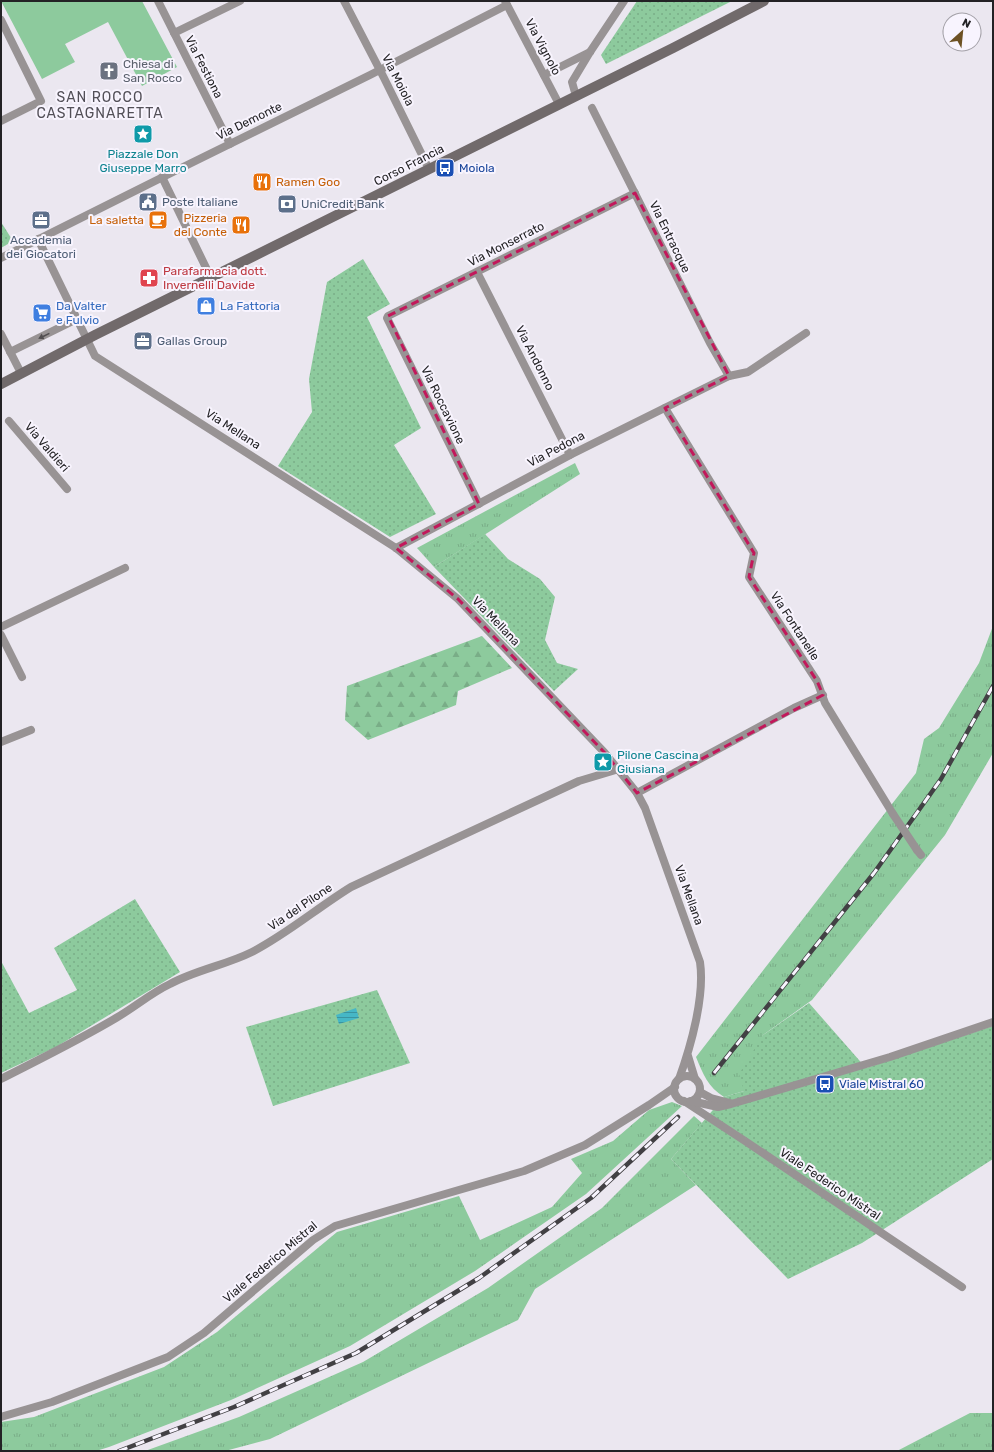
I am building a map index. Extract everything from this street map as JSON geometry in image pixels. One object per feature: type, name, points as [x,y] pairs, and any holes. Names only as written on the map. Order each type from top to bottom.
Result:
[{"type":"main road","name":"Corso Francia","points":[[1,384],[86,340],[674,48],[764,1]]},
{"type":"street","name":"Via Festiona","points":[[158,1],[230,144]]},
{"type":"street","points":[[174,33],[240,1]]},
{"type":"street","name":"Via Moiola","points":[[344,1],[429,169]]},
{"type":"street","points":[[576,96],[572,82],[624,1]]},
{"type":"street","name":"Via Demonte","points":[[1,258],[380,70],[506,3]]},
{"type":"street","name":"Via Vignolo","points":[[506,3],[559,104]]},
{"type":"street","points":[[1,20],[41,101],[1,121]]},
{"type":"street","points":[[544,76],[590,52]]},
{"type":"street","name":"Via Entracque","points":[[592,108],[710,343],[729,376]]},
{"type":"street","points":[[162,177],[211,278]]},
{"type":"street","name":"Via Monserrato","points":[[388,316],[635,194]]},
{"type":"street","name":"Via Mellana","points":[[38,239],[95,356],[396,548],[458,599],[619,769],[637,793],[645,808],[700,962],[702,974],[701,993],[687,1056],[679,1079]]},
{"type":"street","name":"Via Andonno","points":[[478,272],[570,455]]},
{"type":"street","name":"Via Roccavione","points":[[388,316],[387,318],[479,504]]},
{"type":"street","points":[[10,352],[77,320]]},
{"type":"street","name":"Via Pedona","points":[[396,548],[570,455],[729,376],[748,372],[806,333]]},
{"type":"street","points":[[1,334],[21,373]]},
{"type":"street","name":"Via Fontanelle","points":[[665,408],[754,553],[749,577],[817,681],[825,703],[893,814],[919,853]]},
{"type":"street","name":"Via Valdieri","points":[[9,421],[67,489]]},
{"type":"street","points":[[1,627],[125,568]]},
{"type":"street","points":[[1,636],[22,677]]},
{"type":"street","points":[[637,793],[794,708],[822,696]]},
{"type":"street","points":[[1,742],[31,730]]},
{"type":"street","name":"Via del Pilone","points":[[1,1079],[118,1017],[168,984],[184,977],[211,969],[251,952],[288,931],[329,901],[351,888],[579,781],[619,769]]},
{"type":"street","name":"Viale Federico Mistral","points":[[649,1105],[667,1099],[684,1100],[718,1107],[731,1104],[890,1057],[993,1022]]},
{"type":"street","points":[[675,1087],[674,1091],[684,1100],[695,1100],[700,1092],[700,1085],[687,1056]]},
{"type":"street","points":[[679,1079],[687,1076],[696,1079]]},
{"type":"street","name":"Viale Federico Mistral","points":[[1,1417],[52,1402],[168,1357],[204,1333],[313,1240],[335,1226],[524,1171],[585,1145],[675,1087],[679,1079]]},
{"type":"street","points":[[700,1092],[711,1098],[731,1104]]},
{"type":"street","name":"Viale Federico Mistral","points":[[684,1100],[962,1287]]},
{"type":"highlighted area","points":[[635,193],[729,376],[665,408],[754,553],[749,577],[817,681],[823,695],[637,793],[604,752],[458,599],[396,548],[479,504],[388,316]]},
{"type":"green space","points":[[1,1],[142,1],[177,67],[142,86],[108,22],[65,44],[75,62],[42,79]]},
{"type":"green space","points":[[637,1],[732,1],[606,64],[601,55]]},
{"type":"green space","points":[[1,222],[13,241],[1,248]]},
{"type":"green space","points":[[363,259],[390,304],[367,317],[421,428],[394,445],[436,514],[390,537],[278,466],[312,412],[309,379],[327,282]]},
{"type":"green space","points":[[575,463],[580,474],[434,567],[417,548]]},
{"type":"green space","points":[[485,534],[508,559],[540,579],[555,597],[545,640],[557,663],[578,669],[554,691],[434,567]]},
{"type":"green space","points":[[993,626],[993,753],[945,835],[812,1000],[763,1035],[744,1091],[724,1097],[710,1084],[696,1057],[916,773],[924,739],[939,728],[979,663]]},
{"type":"green space","points":[[482,636],[512,668],[458,691],[456,705],[368,740],[345,720],[347,686]]},
{"type":"green space","points":[[135,899],[180,972],[56,1047],[1,1073],[1,961],[29,1013],[77,990],[54,948]]},
{"type":"green space","points":[[377,990],[410,1063],[273,1106],[246,1027]]},
{"type":"green space","points":[[809,1003],[866,1068],[993,1026],[993,1159],[862,1243],[788,1279],[671,1159],[724,1097],[744,1091],[739,1074],[763,1035]]},
{"type":"green space","points":[[672,1102],[682,1106],[586,1194],[475,1271],[350,1346],[231,1400],[96,1451],[1,1451],[1,1422],[34,1417],[164,1367],[217,1332],[337,1232],[459,1196],[480,1240],[552,1207],[582,1173],[571,1159],[613,1141],[649,1110]]},
{"type":"green space","points":[[694,1116],[702,1123],[671,1159],[696,1185],[535,1289],[518,1320],[270,1439],[225,1451],[145,1451],[239,1417],[363,1362],[488,1288],[602,1208]]},
{"type":"green space","points":[[970,1413],[993,1413],[993,1451],[897,1451]]},
{"type":"water","points":[[356,1008],[359,1018],[339,1024],[336,1015]]},
{"type":"railway","points":[[714,1073],[874,873],[941,779],[993,686]]},
{"type":"railway","points":[[119,1451],[234,1407],[356,1353],[479,1278],[591,1198],[678,1117]]},
{"type":"place","name":"Chiesa di San Rocco","points":[[109,71]]},
{"type":"place","name":"Piazzale Don Giuseppe Marro","points":[[143,134]]},
{"type":"place","name":"Moiola","points":[[445,168]]},
{"type":"place","name":"Ramen Goo","points":[[262,182]]},
{"type":"place","name":"Poste Italiane","points":[[148,202]]},
{"type":"place","name":"UniCredit Bank","points":[[287,204]]},
{"type":"place","name":"Accademia dei Giocatori","points":[[41,220]]},
{"type":"place","name":"La saletta","points":[[158,220]]},
{"type":"place","name":"Pizzeria del Conte","points":[[241,225]]},
{"type":"place","name":"Parafarmacia dott. Invernelli Davide","points":[[149,278]]},
{"type":"place","name":"La Fattoria","points":[[206,306]]},
{"type":"place","name":"Da Valter e Fulvio","points":[[42,313]]},
{"type":"place","name":"Gallas Group","points":[[143,341]]},
{"type":"place","name":"Pilone Cascina Giusiana","points":[[603,762]]},
{"type":"place","name":"Viale Mistral 60","points":[[825,1084]]},
{"type":"district","name":"SAN ROCCO CASTAGNARETTA","points":[[100,106]]}]
